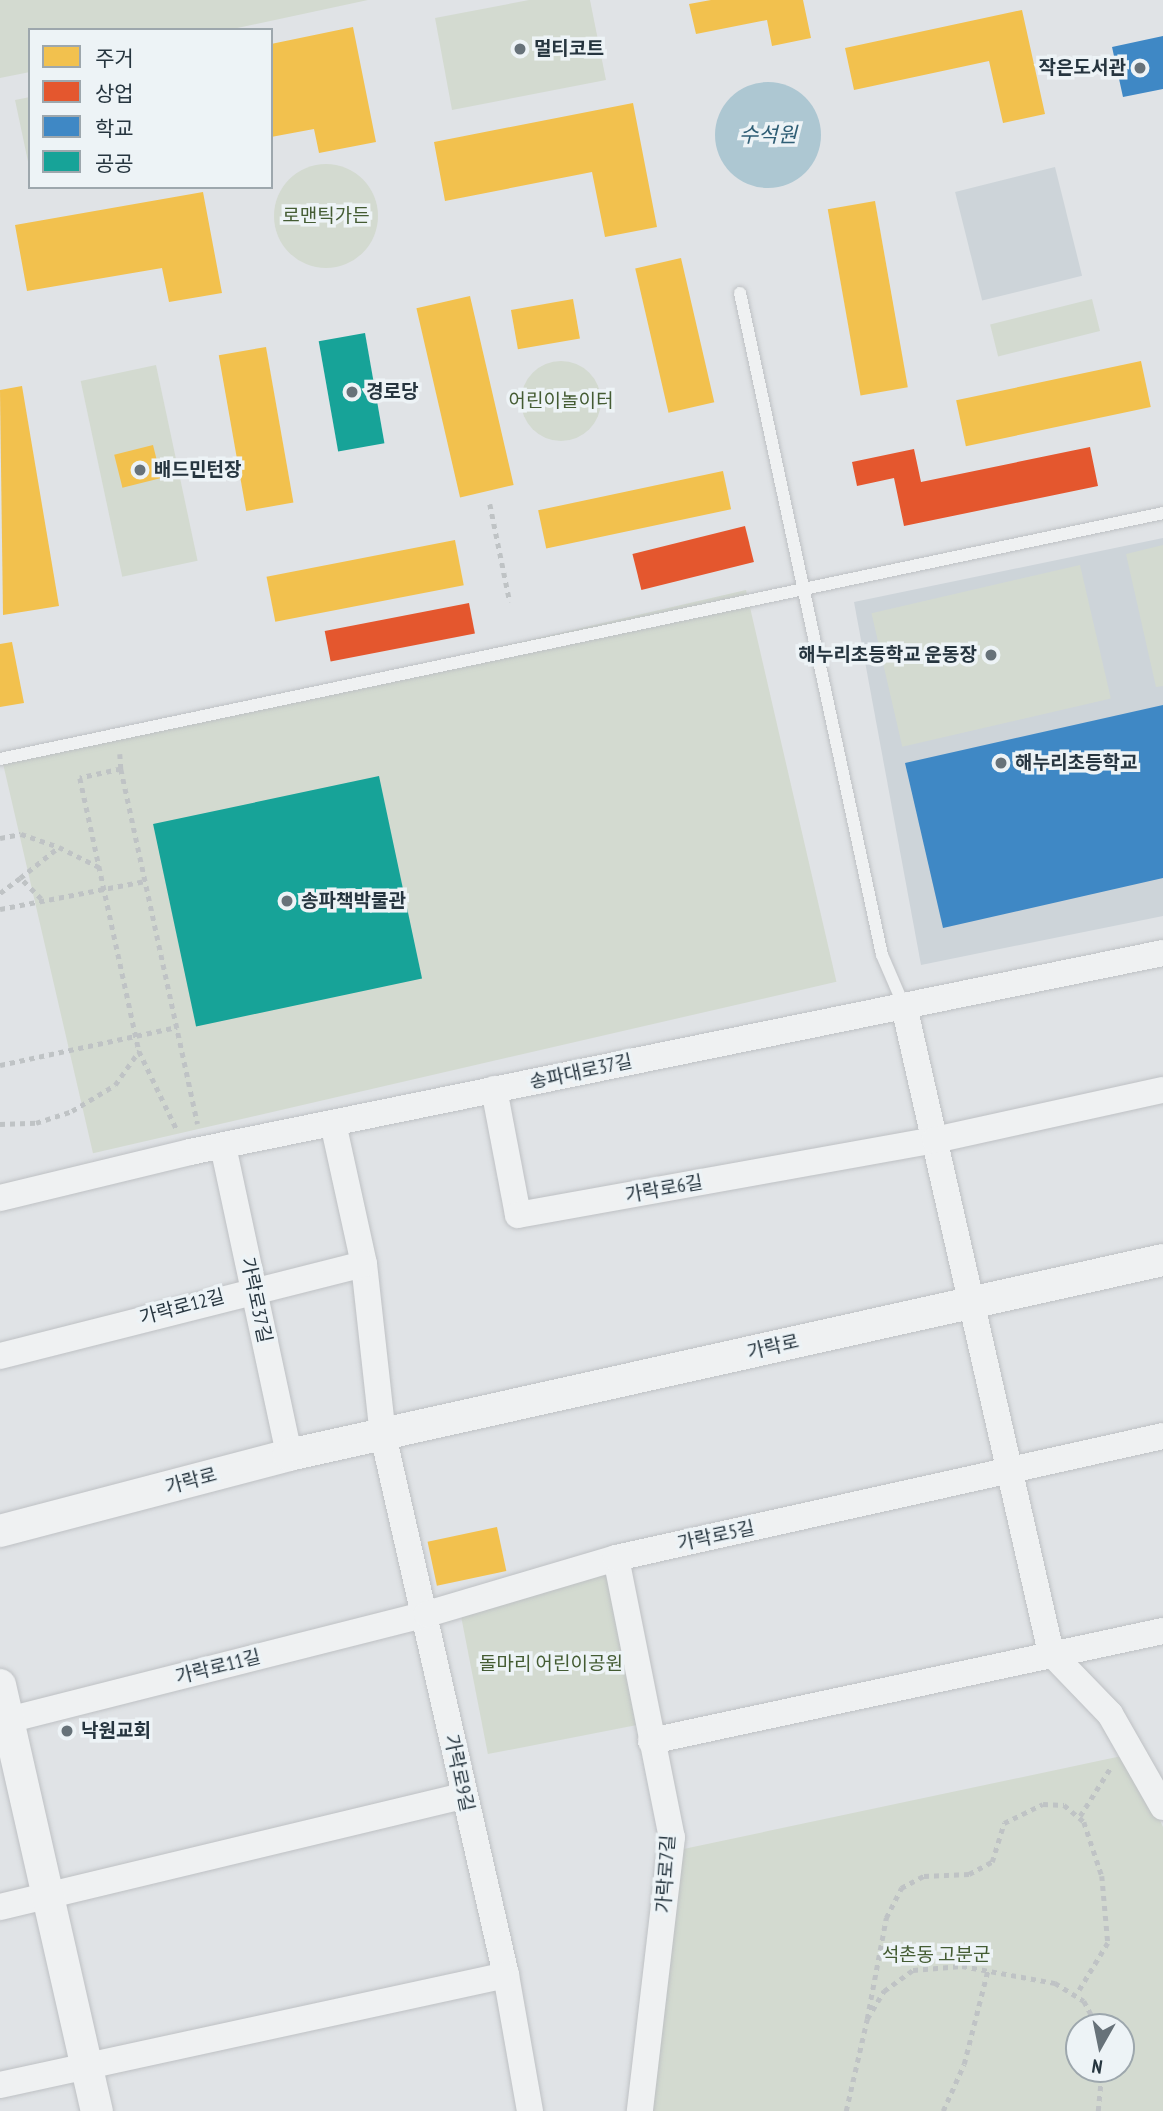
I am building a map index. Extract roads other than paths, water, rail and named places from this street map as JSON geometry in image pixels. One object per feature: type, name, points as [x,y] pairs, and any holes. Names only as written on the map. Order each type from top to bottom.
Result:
[{"type":"street","name":"송파대로37길","points":[[0,1198],[205,1144],[333,1123],[1163,953]]},
{"type":"street","points":[[904,1006],[1051,1653],[1154,1769],[1163,1807]]},
{"type":"street","name":"가락로6길","points":[[494,1089],[518,1215],[935,1140],[1163,1090]]},
{"type":"street","points":[[333,1123],[364,1264],[383,1435]]},
{"type":"street","name":"가락로37길","points":[[205,1144],[254,1288],[289,1455]]},
{"type":"street","name":"가락로","points":[[0,1531],[289,1455],[1163,1260]]},
{"type":"street","name":"가락로12길","points":[[0,1356],[254,1288],[364,1264]]},
{"type":"street","name":"가락로9길","points":[[383,1435],[427,1614],[463,1797],[506,1975],[530,2111]]},
{"type":"street","name":"가락로5길","points":[[427,1614],[616,1558],[1163,1436]]},
{"type":"street","name":"가락로7길","points":[[616,1558],[650,1741],[672,1837],[640,2111]]},
{"type":"street","name":"가락로11길","points":[[4,1721],[427,1614]]},
{"type":"street","points":[[650,1741],[1163,1631]]},
{"type":"street","points":[[0,1685],[4,1721],[51,1897],[97,2111]]},
{"type":"street","points":[[0,1907],[463,1797]]},
{"type":"street","points":[[0,2085],[506,1975]]},
{"type":"lane","points":[[740,293],[882,954],[904,1006]]},
{"type":"lane","points":[[0,759],[1163,513]]},
{"type":"water","name":"수석원","points":[[768,82],[788,86],[806,97],[817,115],[821,135],[817,155],[806,173],[788,184],[768,188],[748,184],[730,173],[719,155],[715,135],[719,115],[730,97],[748,86]]},
{"type":"place","name":"멀티코트","points":[[520,49]]},
{"type":"place","name":"작은도서관","points":[[1140,68]]},
{"type":"place","name":"경로당","points":[[352,392]]},
{"type":"place","name":"배드민턴장","points":[[140,470]]},
{"type":"place","name":"해누리초등학교 운동장","points":[[991,655]]},
{"type":"place","name":"해누리초등학교","points":[[1001,763]]},
{"type":"place","name":"송파책박물관","points":[[287,901]]},
{"type":"place","name":"낙원교회","points":[[67,1731]]},
{"type":"park label","name":"로맨틱가든","points":[[326,216]]},
{"type":"park label","name":"어린이놀이터","points":[[561,401]]},
{"type":"park label","name":"돌마리 어린이공원","points":[[551,1664]]},
{"type":"park label","name":"석촌동 고분군","points":[[936,1955]]}]
